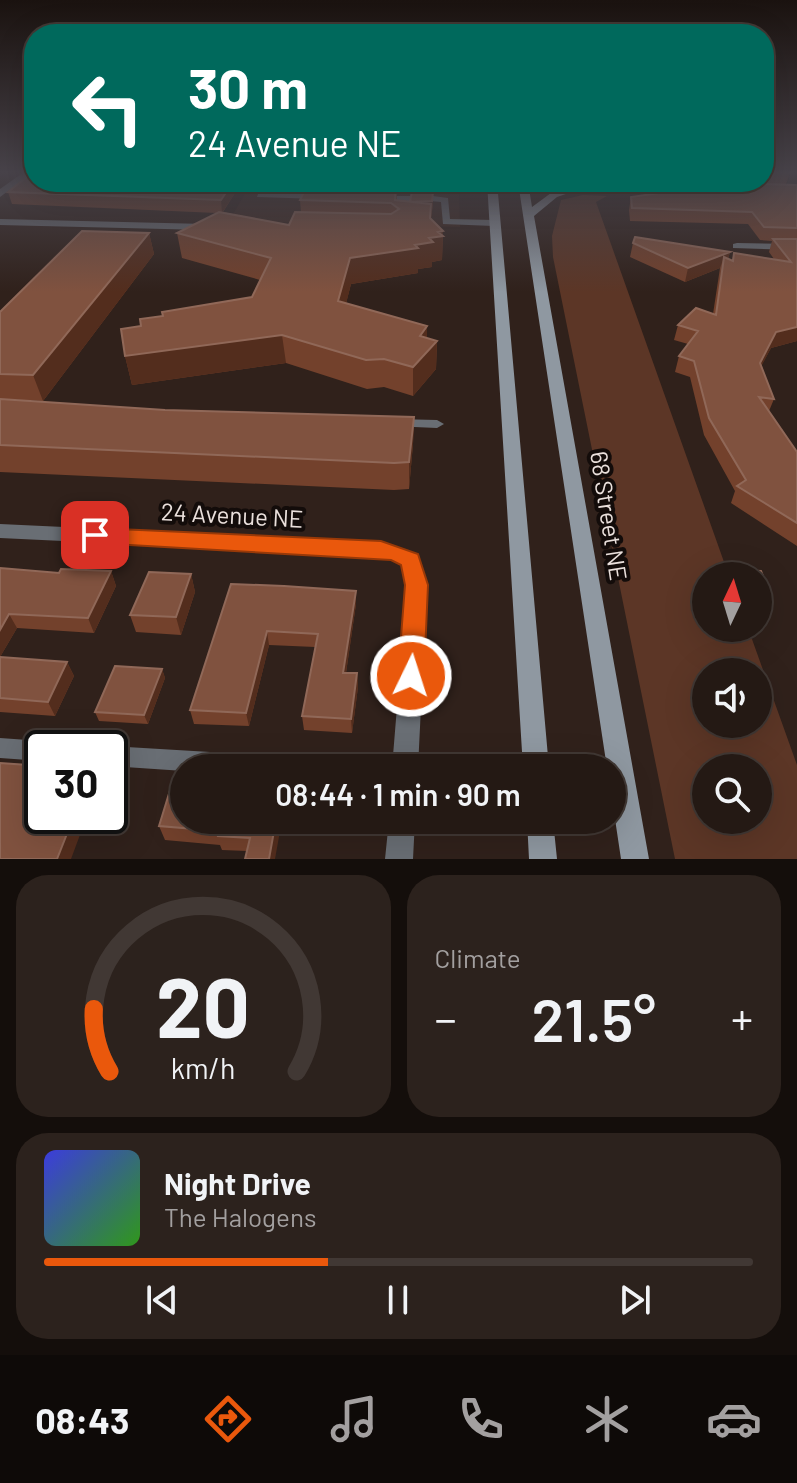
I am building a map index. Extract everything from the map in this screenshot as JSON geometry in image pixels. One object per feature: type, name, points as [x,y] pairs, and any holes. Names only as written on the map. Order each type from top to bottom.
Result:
[{"type":"main road","points":[[493,212],[535,754]]},
{"type":"main road","points":[[528,215],[532,212]]},
{"type":"main road","name":"68 Street NE","points":[[528,215],[635,859]]},
{"type":"main road","points":[[541,834],[543,859]]},
{"type":"street","points":[[737,246],[797,247]]},
{"type":"street","name":"24 Avenue NE","points":[[0,531],[381,549],[411,560],[417,585],[406,754]]},
{"type":"street","points":[[399,859],[401,834]]},
{"type":"lane","points":[[439,212],[494,223]]},
{"type":"lane","points":[[0,222],[219,227]]},
{"type":"lane","points":[[375,422],[437,424]]},
{"type":"lane","points":[[0,748],[24,750]]},
{"type":"lane","points":[[128,757],[170,760]]},
{"type":"shaded area","points":[[234,212],[460,212],[460,227],[229,221]]},
{"type":"shaded area","points":[[558,212],[600,212],[724,562],[692,562],[692,642],[753,642],[759,658],[692,658],[692,738],[772,738],[772,695],[797,765],[797,859],[675,859],[553,257],[552,236]]},
{"type":"building","points":[[219,212],[289,225],[295,212],[430,212],[430,218],[443,231],[438,232],[443,236],[429,238],[433,242],[415,245],[418,248],[350,258],[338,301],[427,326],[420,336],[437,341],[413,367],[384,359],[366,360],[282,335],[125,356],[121,329],[141,326],[140,319],[163,316],[162,312],[252,297],[271,258],[177,233]]},
{"type":"building","points":[[752,212],[797,212],[797,228],[764,227]]},
{"type":"building","points":[[82,231],[149,233],[33,375],[0,374],[0,312]]},
{"type":"building","points":[[635,237],[730,252],[688,268],[633,243]]},
{"type":"building","points":[[773,239],[797,239],[797,327],[776,332],[760,363],[774,399],[759,397],[797,452],[797,523],[737,486],[746,480],[709,418],[694,361],[679,356],[698,331],[678,325],[696,308],[716,315],[724,257],[733,261],[734,253],[791,262]]},
{"type":"building","points":[[0,399],[165,410],[414,417],[409,462],[394,463],[0,445]]},
{"type":"building","points":[[0,568],[59,573],[61,569],[111,571],[88,618],[9,614],[0,630]]},
{"type":"building","points":[[149,572],[191,574],[176,617],[130,615]]},
{"type":"building","points":[[231,584],[356,591],[343,673],[357,673],[351,719],[302,716],[318,634],[267,631],[246,713],[190,710]]},
{"type":"building","points":[[0,657],[67,662],[48,702],[0,698]]},
{"type":"building","points":[[115,666],[162,669],[144,715],[95,712]]},
{"type":"building","points":[[0,763],[24,765],[24,834],[67,834],[57,859],[0,859]]},
{"type":"building","points":[[170,790],[170,827],[159,826]]},
{"type":"building","points":[[273,834],[269,859],[245,859],[250,838],[218,836]]},
{"type":"route","points":[[95,535],[381,549],[397,553],[411,560],[417,585],[411,676]]}]
